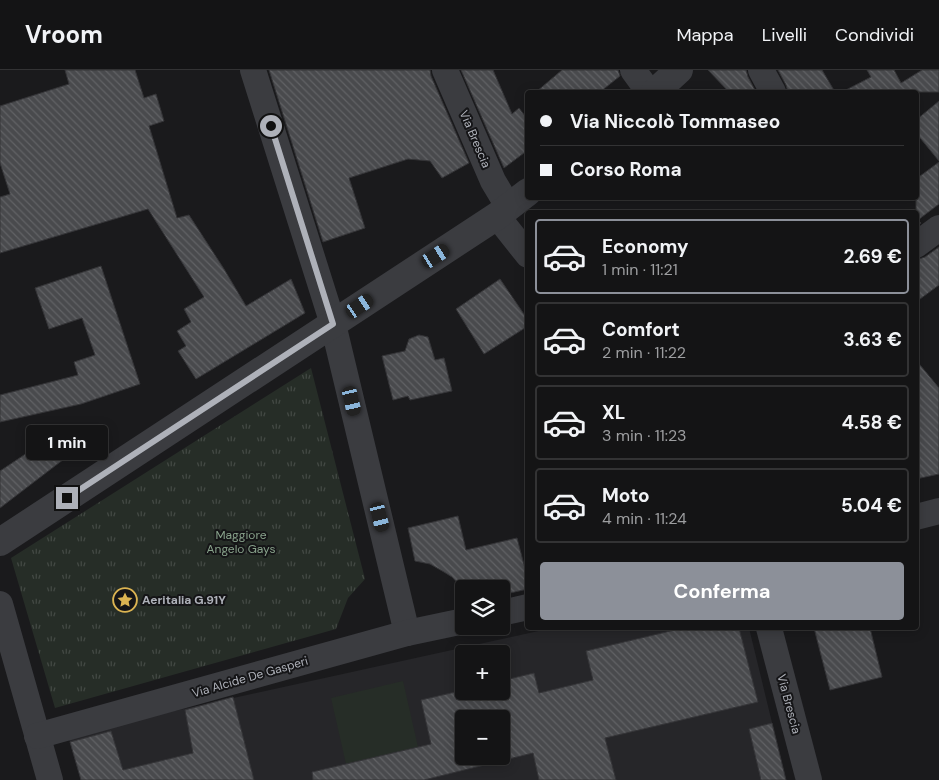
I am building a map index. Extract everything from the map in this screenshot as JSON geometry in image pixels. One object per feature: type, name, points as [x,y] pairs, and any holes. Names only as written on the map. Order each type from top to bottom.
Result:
[{"type":"street","points":[[253,70],[333,324],[407,633]]},
{"type":"street","name":"Via Brescia","points":[[445,70],[493,181],[511,205],[525,246]]},
{"type":"street","points":[[633,70],[648,90]]},
{"type":"street","points":[[657,90],[679,70]]},
{"type":"street","points":[[761,70],[772,90]]},
{"type":"street","points":[[0,542],[511,205]]},
{"type":"street","points":[[919,243],[939,228]]},
{"type":"street","points":[[919,516],[939,511]]},
{"type":"street","points":[[0,604],[50,780]]},
{"type":"street","points":[[510,611],[525,609]]},
{"type":"street","name":"Via Alcide De Gasperi","points":[[38,736],[407,633],[455,623]]},
{"type":"street","name":"Via Brescia","points":[[770,630],[809,780]]},
{"type":"shaded area","points":[[543,630],[749,630],[786,780],[81,780],[69,739],[110,725],[455,649],[455,700],[510,700],[510,645],[475,645]]},
{"type":"green space","name":"Maggiore Angelo Gays","points":[[311,368],[365,579],[348,598],[336,629],[55,708],[11,558]]},
{"type":"green space","points":[[403,681],[418,747],[346,764],[331,698]]},
{"type":"building","points":[[65,70],[135,70],[144,98],[156,94],[164,121],[149,126],[177,218],[189,215],[246,306],[291,279],[305,313],[196,379],[178,351],[186,346],[177,331],[191,322],[184,309],[204,297],[148,209],[0,253],[0,197],[10,194],[0,163],[0,106],[69,84]]},
{"type":"building","points":[[269,70],[430,70],[469,163],[442,178],[430,161],[408,159],[349,178],[365,228],[323,242]]},
{"type":"building","points":[[461,70],[493,70],[512,114],[519,108],[525,116],[525,152],[504,168]]},
{"type":"building","points":[[562,70],[618,70],[620,76],[602,90],[538,90]]},
{"type":"building","points":[[708,70],[746,70],[755,90],[727,90]]},
{"type":"building","points":[[778,70],[822,70],[834,90],[787,90]]},
{"type":"building","points":[[867,70],[894,70],[901,83],[922,70],[939,70],[939,92],[919,92],[919,90],[846,90],[871,77]]},
{"type":"building","points":[[939,101],[939,161],[919,137],[919,118]]},
{"type":"building","points":[[939,162],[939,204],[919,219],[919,210],[916,210],[916,200],[919,200],[919,177]]},
{"type":"building","points":[[939,247],[939,285],[919,300],[919,259]]},
{"type":"building","points":[[101,266],[140,384],[81,404],[0,422],[0,395],[78,375],[74,362],[95,355],[82,318],[49,329],[35,288]]},
{"type":"building","points":[[500,279],[525,316],[525,328],[484,354],[456,309]]},
{"type":"building","points":[[419,335],[428,337],[435,360],[444,358],[452,391],[410,400],[408,396],[393,400],[382,356],[405,351],[409,339]]},
{"type":"building","points":[[919,364],[939,388],[939,474],[919,478]]},
{"type":"building","points":[[60,431],[68,456],[0,508],[0,471]]},
{"type":"building","points":[[458,516],[466,550],[517,538],[525,569],[525,590],[510,593],[510,580],[455,580],[430,564],[415,561],[408,528]]},
{"type":"building","points":[[675,630],[740,630],[758,702],[605,738],[616,780],[539,780],[533,753],[510,759],[510,710],[455,710],[455,765],[485,765],[424,780],[313,780],[312,772],[431,744],[421,700],[455,692],[455,700],[510,700],[510,679],[534,673],[539,693],[593,680],[586,651]]},
{"type":"building","points":[[815,630],[870,630],[882,677],[830,690]]},
{"type":"building","points":[[233,697],[254,780],[81,780],[70,742],[111,731],[123,770],[193,753],[185,710]]},
{"type":"building","points":[[772,723],[786,780],[761,780],[749,729]]},
{"type":"place","name":"Aeritalia G.91Y","points":[[125,600]]},
{"type":"route","points":[[67,498],[333,324],[271,126]]}]
